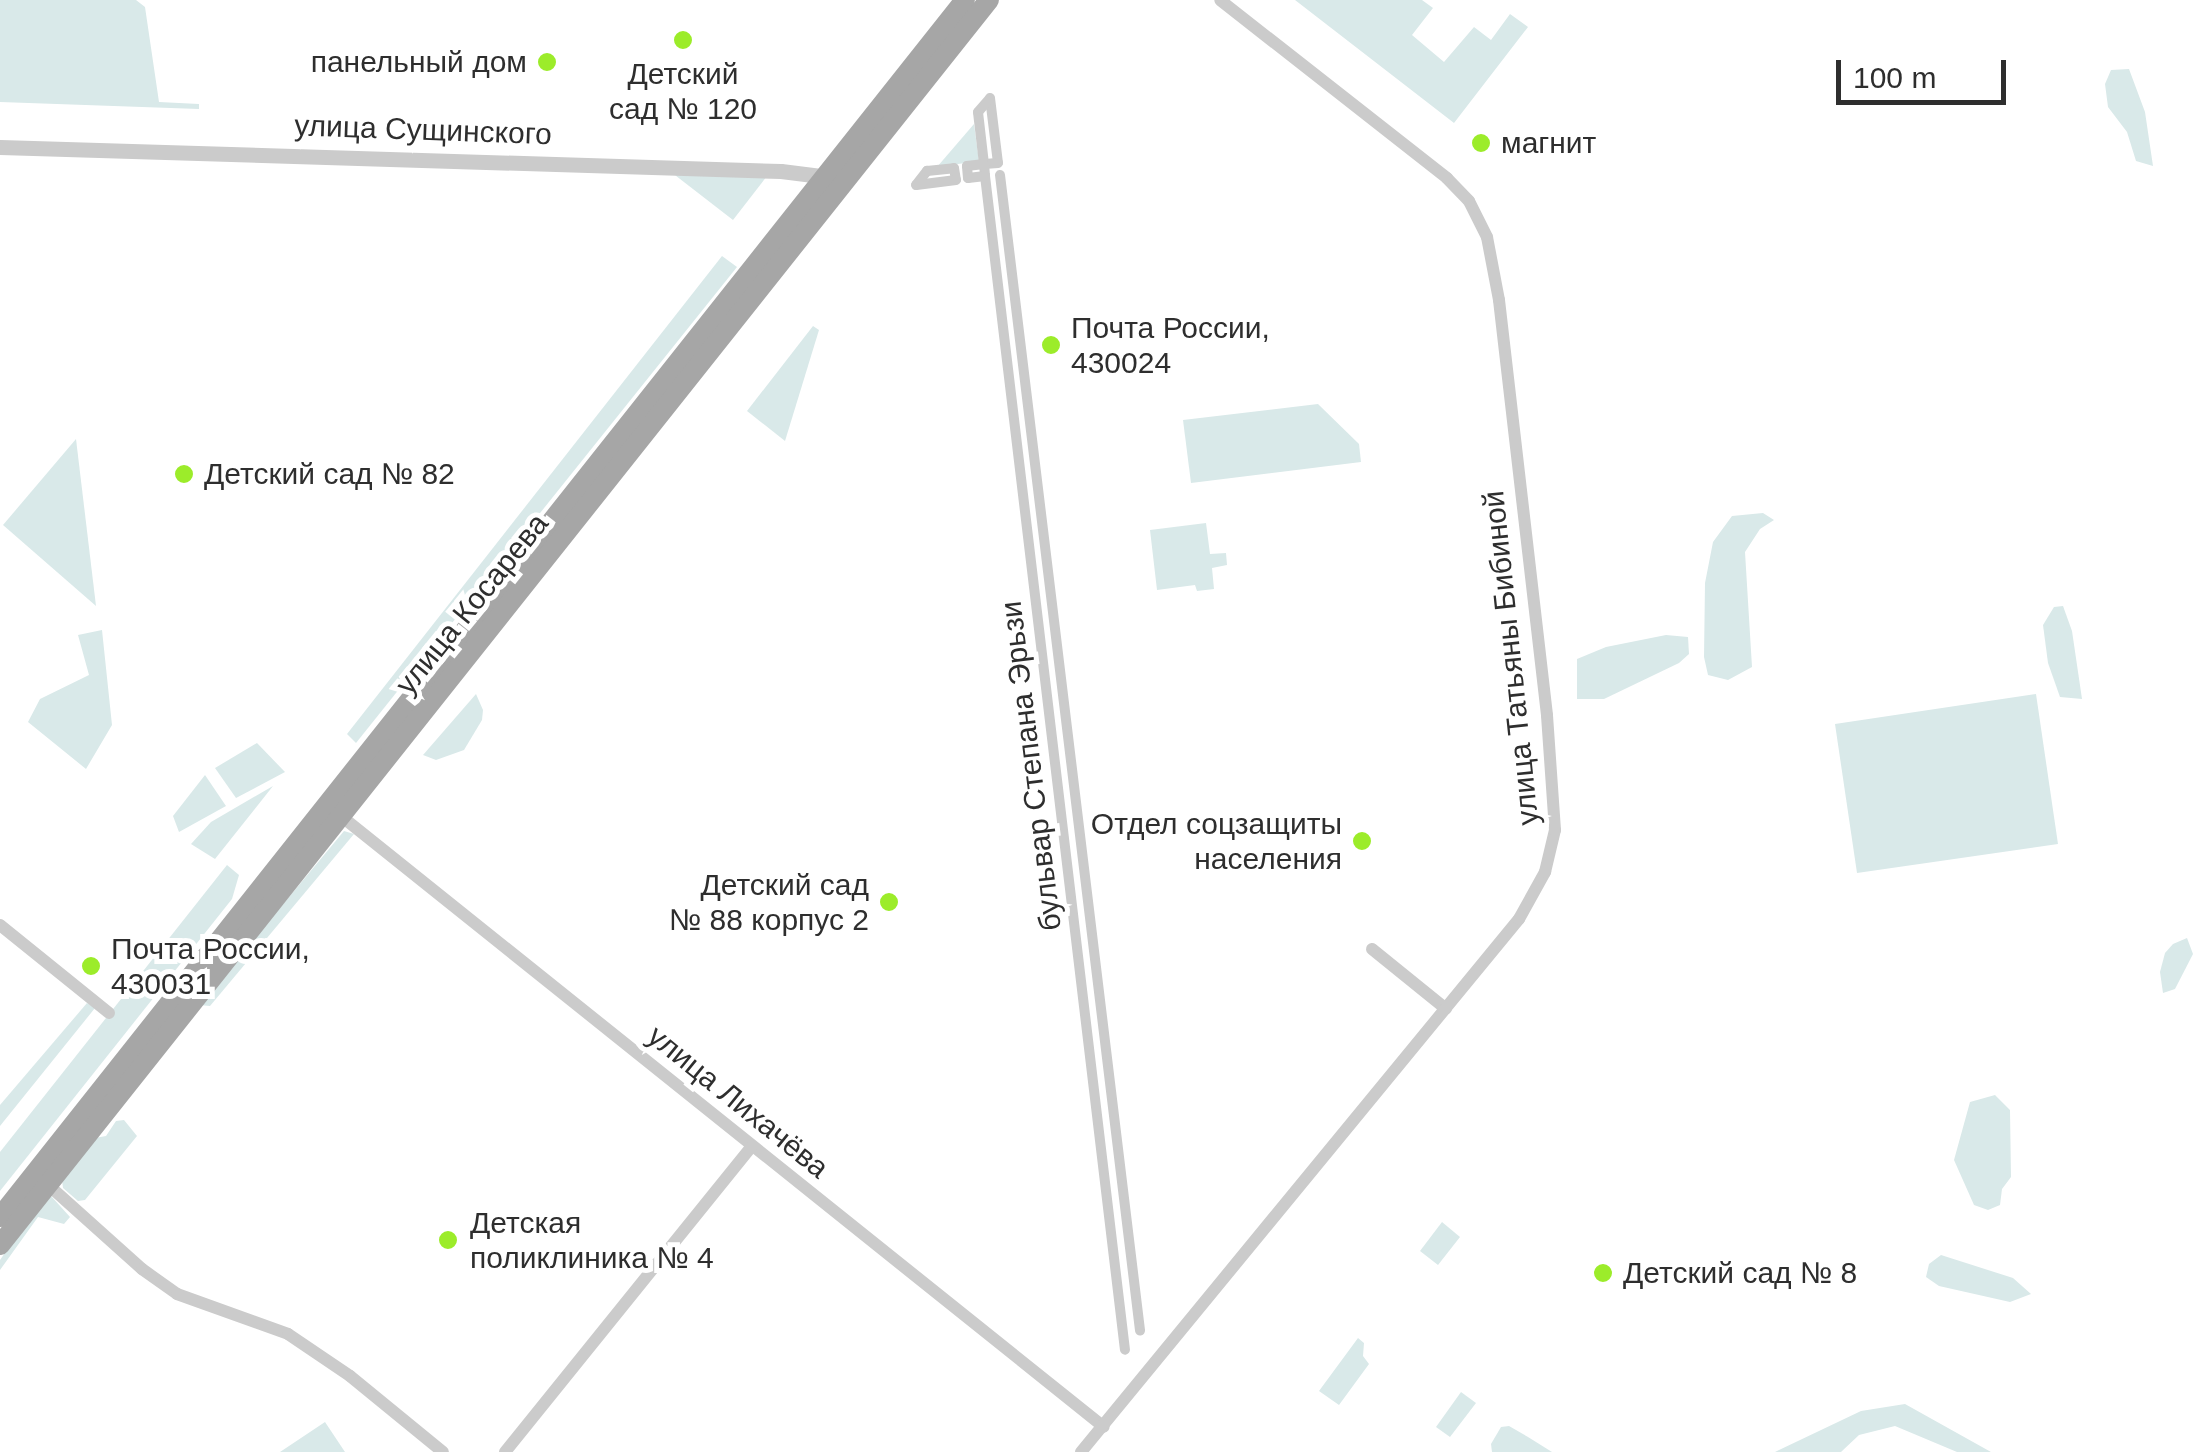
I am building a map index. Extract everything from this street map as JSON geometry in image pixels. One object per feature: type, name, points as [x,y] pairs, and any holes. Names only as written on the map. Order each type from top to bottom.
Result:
[{"type":"main road","name":"улица Косарева","points":[[0,1245],[821,176],[964,0]]},
{"type":"main road","name":"улица Косарева","points":[[0,1217],[989,0]]},
{"type":"main road","points":[[821,176],[838,190]]},
{"type":"street","name":"улица Татьяны Бибиной","points":[[1082,1452],[1446,1009],[1536,892],[1555,830],[1546,715],[1493,258],[1477,214],[1447,178],[1220,0]]},
{"type":"street","name":"бульвар Степана Эрьзи","points":[[984,170],[998,163],[990,98],[978,112],[984,170],[1125,1350]]},
{"type":"street","name":"улица Сущинского","points":[[0,148],[781,171],[821,176]]},
{"type":"street","name":"бульвар Степана Эрьзи","points":[[1000,175],[1140,1331]]},
{"type":"street","name":"улица Лихачёва","points":[[334,810],[1104,1426]]},
{"type":"street","points":[[0,925],[108,1013]]},
{"type":"street","points":[[1372,948],[1446,1009]]},
{"type":"street","points":[[505,1452],[752,1146]]},
{"type":"street","points":[[45,1182],[142,1269],[177,1294],[288,1334],[350,1376],[443,1452]]},
{"type":"shaded area","points":[[0,0],[136,0],[145,7],[159,102],[199,104],[199,109],[0,102]]},
{"type":"shaded area","points":[[1295,0],[1422,0],[1433,8],[1412,35],[1444,62],[1474,27],[1491,40],[1510,14],[1528,27],[1454,123]]},
{"type":"shaded area","points":[[2129,69],[2145,112],[2153,166],[2136,161],[2127,132],[2108,107],[2105,84],[2111,70]]},
{"type":"shaded area","points":[[974,124],[979,161],[937,167]]},
{"type":"shaded area","points":[[671,172],[767,176],[733,220]]},
{"type":"shaded area","points":[[722,256],[737,267],[356,743],[347,734]]},
{"type":"shaded area","points":[[813,326],[819,330],[785,441],[747,411]]},
{"type":"shaded area","points":[[1318,404],[1359,444],[1361,462],[1191,483],[1183,420]]},
{"type":"shaded area","points":[[76,439],[96,606],[3,525]]},
{"type":"shaded area","points":[[1763,513],[1774,520],[1760,529],[1745,552],[1752,667],[1728,680],[1708,675],[1704,657],[1705,583],[1713,542],[1732,516]]},
{"type":"shaded area","points":[[1206,523],[1210,554],[1226,553],[1227,565],[1212,568],[1214,589],[1197,591],[1195,585],[1157,590],[1150,530]]},
{"type":"shaded area","points":[[2063,606],[2072,631],[2082,699],[2060,697],[2048,663],[2043,625],[2054,607]]},
{"type":"shaded area","points":[[102,630],[112,725],[86,769],[28,722],[40,699],[89,675],[78,635]]},
{"type":"shaded area","points":[[1666,635],[1688,637],[1689,654],[1679,663],[1604,699],[1577,699],[1577,659],[1606,647]]},
{"type":"shaded area","points":[[476,694],[483,710],[482,720],[464,750],[436,760],[423,755]]},
{"type":"shaded area","points":[[2036,694],[2058,844],[1857,873],[1835,724]]},
{"type":"shaded area","points":[[257,743],[285,772],[236,798],[215,768]]},
{"type":"shaded area","points":[[205,775],[226,806],[179,832],[173,816]]},
{"type":"shaded area","points":[[273,786],[215,859],[191,844],[211,822]]},
{"type":"shaded area","points":[[344,831],[354,834],[210,1006],[199,1005]]},
{"type":"shaded area","points":[[227,865],[239,875],[232,899],[0,1191],[0,1152]]},
{"type":"shaded area","points":[[2187,938],[2193,954],[2175,989],[2163,993],[2160,972],[2165,953]]},
{"type":"shaded area","points":[[87,1003],[95,1008],[0,1126],[0,1105]]},
{"type":"shaded area","points":[[1995,1095],[2010,1110],[2011,1177],[2002,1189],[2000,1205],[1988,1210],[1974,1205],[1954,1160],[1970,1102]]},
{"type":"shaded area","points":[[124,1120],[137,1136],[85,1200],[78,1201],[63,1188],[62,1180],[95,1138],[106,1136],[116,1121]]},
{"type":"shaded area","points":[[51,1196],[70,1217],[64,1224],[38,1217],[0,1270],[0,1260],[11,1244]]},
{"type":"shaded area","points":[[1442,1222],[1460,1237],[1438,1265],[1420,1251]]},
{"type":"shaded area","points":[[1941,1255],[2013,1278],[2031,1294],[2010,1302],[1939,1286],[1926,1277],[1929,1264]]},
{"type":"shaded area","points":[[1358,1338],[1364,1343],[1363,1356],[1369,1364],[1339,1405],[1319,1391]]},
{"type":"shaded area","points":[[1461,1392],[1476,1403],[1450,1437],[1436,1427]]},
{"type":"shaded area","points":[[1905,1404],[1991,1452],[1957,1452],[1895,1426],[1859,1435],[1841,1452],[1775,1452],[1861,1411]]},
{"type":"shaded area","points":[[325,1422],[345,1452],[280,1452]]},
{"type":"shaded area","points":[[1509,1426],[1552,1452],[1492,1452],[1491,1444],[1501,1427]]},
{"type":"place","name":"Детский сад № 120","points":[[683,40]]},
{"type":"place","name":"панельный дом","points":[[547,62]]},
{"type":"place","name":"магнит","points":[[1481,143]]},
{"type":"place","name":"Почта России, 430024","points":[[1051,345]]},
{"type":"place","name":"Детский сад № 82","points":[[184,474]]},
{"type":"place","name":"Отдел соцзащиты населения","points":[[1362,841]]},
{"type":"place","name":"Детский сад № 88 корпус 2","points":[[889,902]]},
{"type":"place","name":"Почта России, 430031","points":[[91,966]]},
{"type":"place","name":"Детская поликлиника № 4","points":[[448,1240]]},
{"type":"place","name":"Детский сад № 8","points":[[1603,1273]]}]
